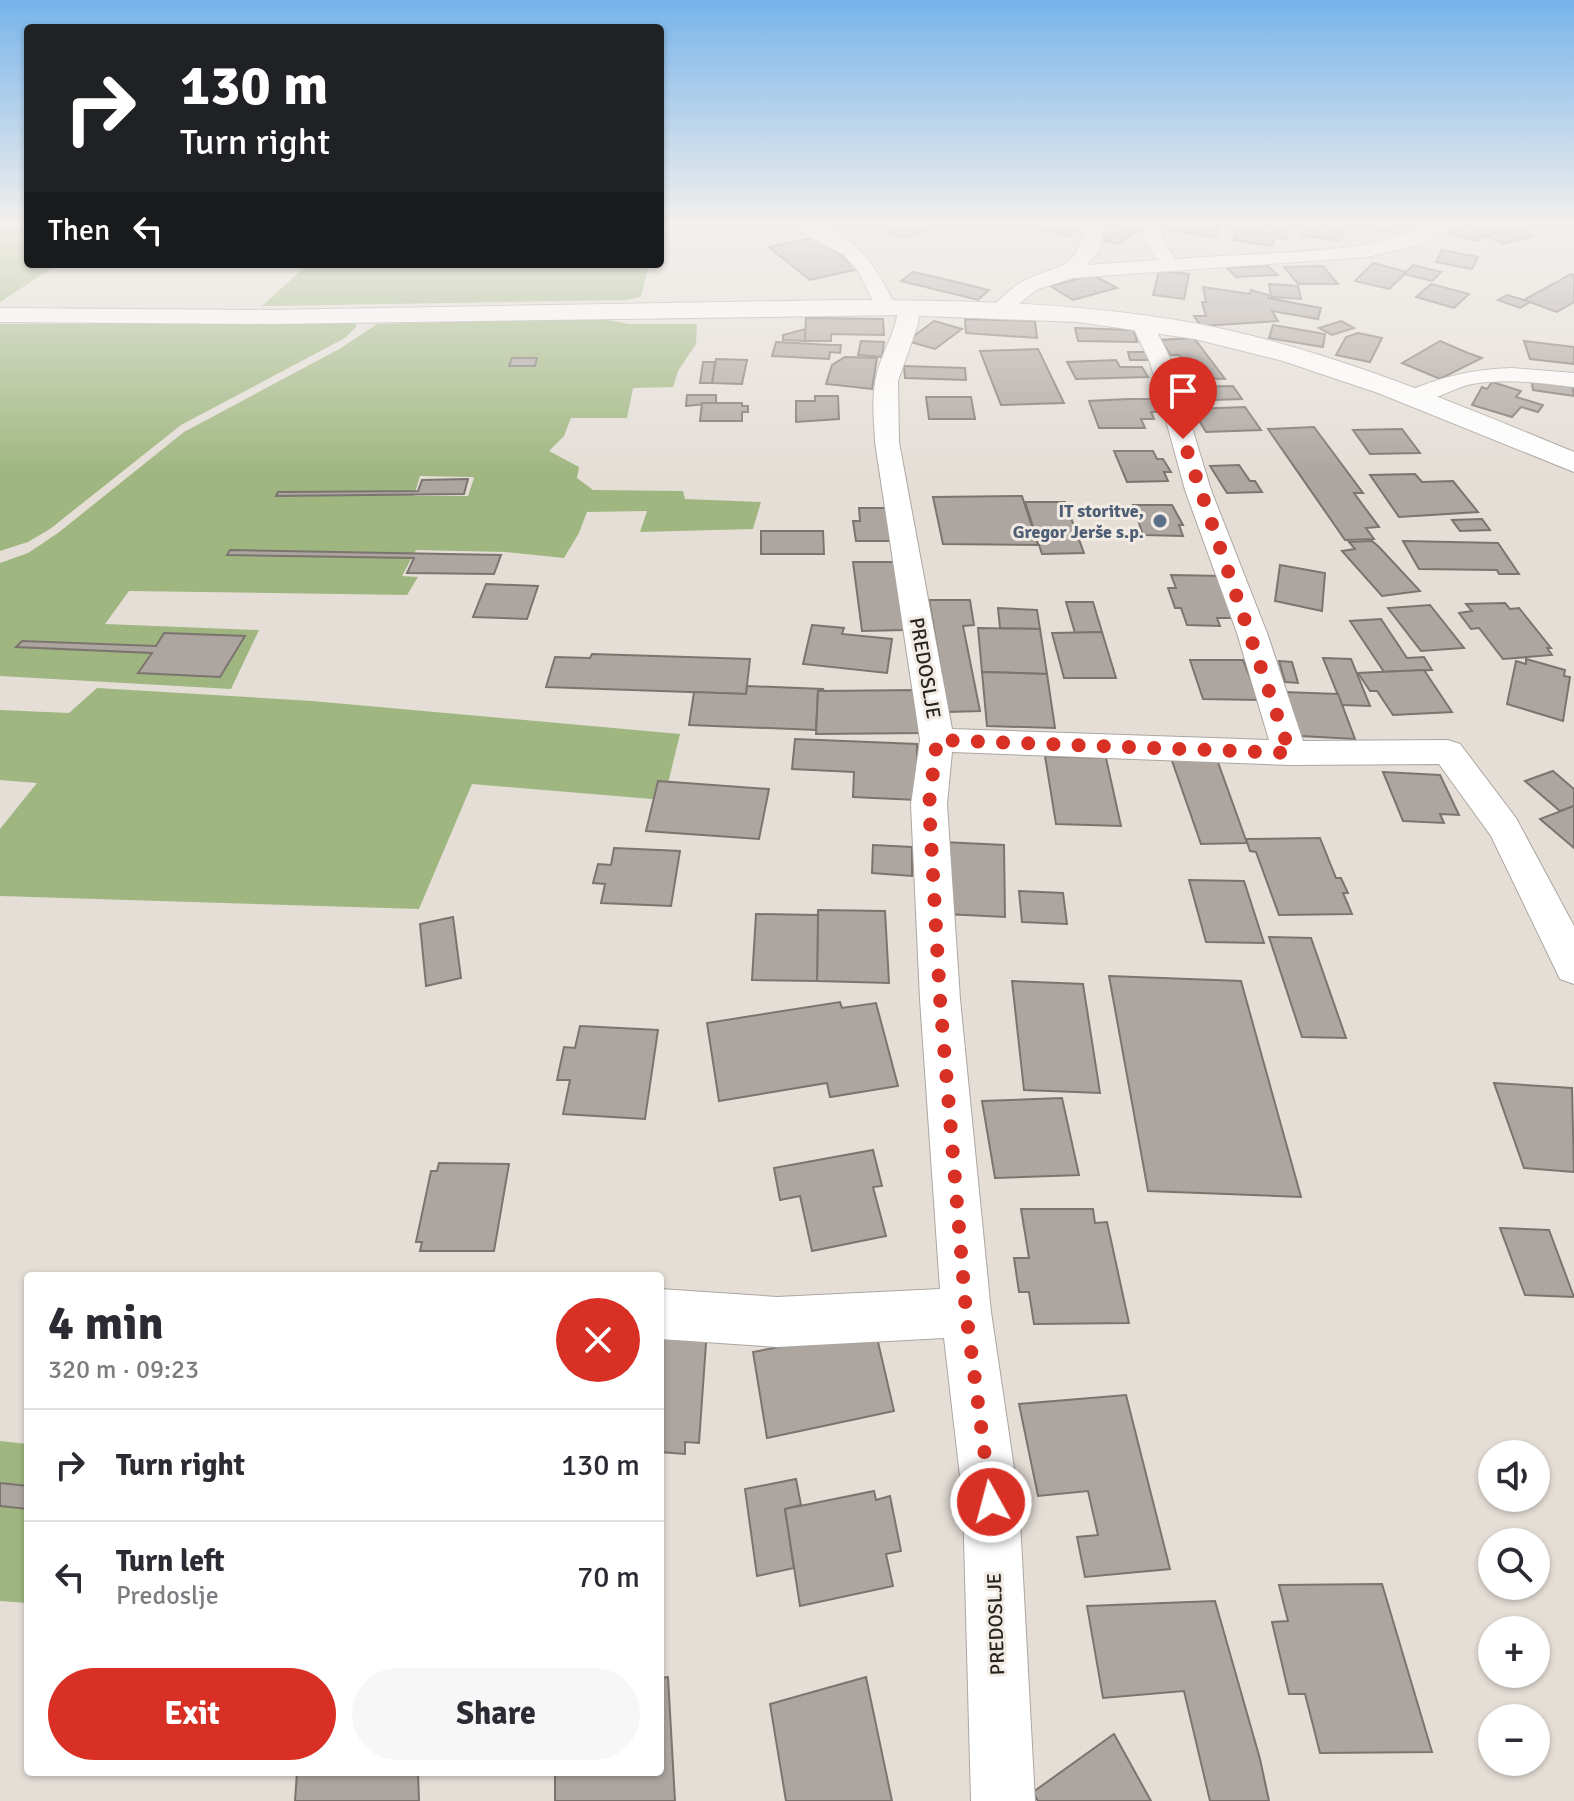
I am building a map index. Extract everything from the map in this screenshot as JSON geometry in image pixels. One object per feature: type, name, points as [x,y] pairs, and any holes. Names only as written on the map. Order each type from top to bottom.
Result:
[{"type":"street","points":[[1001,309],[1005,306]]},
{"type":"street","points":[[0,315],[374,316],[897,307],[1096,315],[1141,321],[1270,349],[1414,397],[1574,463]]},
{"type":"street","name":"PREDOSLJE","points":[[897,307],[910,321],[888,373],[885,401],[887,442],[937,740],[929,804],[940,999],[966,1312],[991,1502],[1003,1801]]},
{"type":"street","points":[[1141,321],[1161,362],[1198,490],[1252,633],[1290,753]]},
{"type":"street","points":[[1414,397],[1433,387],[1488,373],[1522,373],[1574,380]]},
{"type":"street","points":[[937,740],[1290,753],[1448,752],[1470,776],[1522,856],[1574,967]]},
{"type":"street","points":[[664,1314],[777,1322],[966,1312]]},
{"type":"green space","points":[[597,318],[629,324],[697,324],[696,344],[678,371],[673,387],[633,388],[627,418],[571,418],[564,436],[549,451],[579,467],[577,478],[593,490],[683,491],[685,499],[761,502],[753,529],[640,532],[647,511],[587,512],[564,558],[505,552],[416,550],[402,576],[418,577],[407,595],[129,591],[105,624],[259,630],[231,689],[0,676],[0,563],[28,553],[58,533],[184,432],[341,348],[377,324]],"holes":[[[420,476],[473,477],[468,496],[414,496]]]},
{"type":"green space","points":[[353,322],[357,326],[345,338],[181,425],[50,529],[28,542],[0,551],[0,324]]},
{"type":"green space","points":[[97,688],[312,701],[680,734],[664,800],[472,784],[419,909],[0,896],[0,829],[37,783],[0,780],[0,710],[69,713]]},
{"type":"green space","points":[[0,1441],[24,1444],[24,1603],[0,1601]]},
{"type":"building","points":[[1203,306],[1321,308],[1318,319],[1272,311],[1278,321],[1201,326],[1194,316],[1206,316]]},
{"type":"building","points":[[1541,306],[1567,306],[1557,312]]},
{"type":"building","points":[[806,318],[883,319],[884,335],[831,334],[831,341],[805,341]]},
{"type":"building","points":[[965,319],[1035,321],[1037,338],[966,333]]},
{"type":"building","points":[[934,321],[962,329],[935,349],[907,341]]},
{"type":"building","points":[[1341,321],[1354,328],[1332,335],[1319,328]]},
{"type":"building","points":[[1273,325],[1325,334],[1323,347],[1269,338]]},
{"type":"building","points":[[1075,328],[1134,330],[1137,342],[1078,341]]},
{"type":"building","points":[[805,329],[805,341],[783,340],[783,335]]},
{"type":"building","points":[[1358,333],[1382,338],[1370,362],[1336,355],[1346,337]]},
{"type":"building","points":[[1194,338],[1225,379],[1196,378],[1179,355],[1171,355],[1160,340]]},
{"type":"building","points":[[861,341],[884,342],[882,357],[858,355]]},
{"type":"building","points":[[1440,341],[1482,358],[1440,379],[1402,363]]},
{"type":"building","points":[[1524,341],[1574,347],[1574,364],[1530,359]]},
{"type":"building","points":[[776,342],[841,345],[840,353],[830,352],[829,359],[772,356]]},
{"type":"building","points":[[1038,349],[1064,403],[1001,405],[980,351]]},
{"type":"building","points":[[1128,352],[1147,352],[1150,360],[1130,360]]},
{"type":"building","points":[[845,357],[877,358],[872,389],[826,384],[832,365]]},
{"type":"building","points":[[512,358],[537,358],[535,366],[509,366]]},
{"type":"building","points":[[716,359],[747,360],[742,384],[712,383]]},
{"type":"building","points":[[1116,360],[1120,367],[1142,367],[1148,377],[1076,379],[1067,362]]},
{"type":"building","points":[[703,362],[715,362],[712,383],[700,383]]},
{"type":"building","points":[[904,366],[965,368],[966,380],[905,378]]},
{"type":"building","points":[[1531,376],[1572,382],[1574,396],[1533,390]]},
{"type":"building","points":[[1492,382],[1521,391],[1516,397],[1543,405],[1538,412],[1521,407],[1512,417],[1472,405],[1482,387],[1487,389]]},
{"type":"building","points":[[1233,386],[1242,399],[1181,401],[1173,387]]},
{"type":"building","points":[[687,395],[716,395],[716,403],[686,406]]},
{"type":"building","points":[[815,396],[838,396],[839,419],[796,422],[796,401],[815,401]]},
{"type":"building","points":[[926,397],[971,397],[975,419],[929,419]]},
{"type":"building","points":[[1157,399],[1163,412],[1151,412],[1154,419],[1141,419],[1145,428],[1099,428],[1089,401]]},
{"type":"building","points":[[702,403],[742,403],[742,406],[748,406],[748,412],[742,412],[742,421],[700,421]]},
{"type":"building","points":[[1245,407],[1261,430],[1206,432],[1192,409]]},
{"type":"building","points":[[1314,427],[1363,493],[1354,493],[1379,527],[1366,528],[1374,539],[1345,540],[1268,429]]},
{"type":"building","points":[[1402,429],[1420,453],[1370,454],[1353,430]]},
{"type":"building","points":[[1114,451],[1153,451],[1171,472],[1164,472],[1168,481],[1127,482]]},
{"type":"building","points":[[1239,465],[1262,492],[1227,493],[1210,466]]},
{"type":"building","points":[[1415,474],[1422,482],[1453,481],[1478,512],[1399,517],[1370,475]]},
{"type":"building","points":[[468,479],[464,494],[276,496],[278,492],[418,491],[422,480]]},
{"type":"building","points":[[1022,496],[1038,545],[943,544],[933,497]]},
{"type":"building","points":[[1025,502],[1065,502],[1084,553],[1042,554]]},
{"type":"building","name":"IT storitve, Gregor Jerše s.p.","points":[[1133,505],[1172,505],[1183,525],[1179,525],[1183,536],[1143,535]]},
{"type":"building","points":[[859,508],[886,508],[892,541],[856,541],[853,521],[860,521]]},
{"type":"building","points":[[1482,519],[1490,530],[1460,531],[1452,520]]},
{"type":"building","points":[[761,531],[823,531],[824,554],[761,554]]},
{"type":"building","points":[[1372,541],[1420,591],[1382,596],[1342,551],[1355,549],[1349,542]]},
{"type":"building","points":[[1403,541],[1498,543],[1519,574],[1499,574],[1497,570],[1419,569]]},
{"type":"building","points":[[230,550],[501,555],[494,574],[407,573],[414,558],[227,555]]},
{"type":"building","points":[[853,562],[894,562],[905,630],[862,631]]},
{"type":"building","points":[[1280,565],[1325,573],[1322,611],[1275,601]]},
{"type":"building","points":[[1171,575],[1222,576],[1238,618],[1217,618],[1220,626],[1187,625],[1181,608],[1175,608],[1168,588],[1176,588]]},
{"type":"building","points":[[486,584],[538,586],[527,619],[473,617]]},
{"type":"building","points":[[929,600],[970,600],[974,625],[963,626],[980,711],[948,712]]},
{"type":"building","points":[[1066,602],[1093,602],[1102,632],[1075,633]]},
{"type":"building","points":[[1505,603],[1510,609],[1519,608],[1551,648],[1547,648],[1552,655],[1503,659],[1479,628],[1471,629],[1459,613],[1472,611],[1466,604]]},
{"type":"building","points":[[1430,605],[1464,648],[1421,651],[1388,608]]},
{"type":"building","points":[[998,608],[1037,610],[1040,629],[1000,628]]},
{"type":"building","points":[[1381,619],[1407,658],[1424,657],[1432,670],[1384,672],[1350,621]]},
{"type":"building","points":[[812,625],[844,628],[842,634],[892,639],[887,673],[803,664]]},
{"type":"building","points":[[978,628],[1040,629],[1047,674],[982,672]]},
{"type":"building","points":[[1102,632],[1116,678],[1064,678],[1052,633]]},
{"type":"building","points":[[164,633],[245,636],[220,677],[138,673],[152,653],[16,647],[22,641],[156,646]]},
{"type":"building","points":[[592,654],[750,659],[746,694],[546,687],[555,657],[590,658]]},
{"type":"building","points":[[1323,658],[1351,659],[1370,706],[1342,705]]},
{"type":"building","points":[[1526,659],[1565,670],[1564,676],[1570,677],[1563,721],[1507,704],[1516,661],[1526,664]]},
{"type":"building","points":[[1190,660],[1243,660],[1259,700],[1203,699]]},
{"type":"building","points":[[1279,661],[1292,662],[1298,683],[1285,682]]},
{"type":"building","points":[[1424,670],[1452,712],[1393,715],[1377,691],[1370,691],[1358,673]]},
{"type":"building","points":[[982,672],[1047,674],[1055,728],[987,726]]},
{"type":"building","points":[[747,686],[823,689],[818,691],[816,730],[689,725],[694,692],[746,694]]},
{"type":"building","points":[[919,690],[924,733],[816,734],[818,691]]},
{"type":"building","points":[[1284,692],[1338,694],[1355,739],[1300,736]]},
{"type":"building","points":[[795,739],[917,744],[917,800],[853,797],[854,772],[792,769]]},
{"type":"building","points":[[1215,754],[1247,843],[1201,844],[1170,755]]},
{"type":"building","points":[[1045,756],[1106,758],[1121,826],[1056,824]]},
{"type":"building","points":[[1553,771],[1574,789],[1574,806],[1560,811],[1525,781]]},
{"type":"building","points":[[1383,772],[1440,775],[1459,815],[1440,814],[1444,823],[1403,821]]},
{"type":"building","points":[[658,781],[769,789],[759,839],[646,831]]},
{"type":"building","points":[[1574,806],[1574,848],[1540,819]]},
{"type":"building","points":[[1320,838],[1336,878],[1341,878],[1348,893],[1343,893],[1352,914],[1279,915],[1256,852],[1250,851],[1246,839]]},
{"type":"building","points":[[943,842],[1004,845],[1005,917],[945,914]]},
{"type":"building","points":[[873,845],[912,847],[912,876],[872,873]]},
{"type":"building","points":[[614,848],[680,851],[671,906],[601,903],[605,884],[593,883],[598,864],[611,865]]},
{"type":"building","points":[[1189,880],[1244,881],[1264,943],[1206,942]]},
{"type":"building","points":[[1019,891],[1063,893],[1067,924],[1022,922]]},
{"type":"building","points":[[818,910],[885,911],[889,983],[817,981]]},
{"type":"building","points":[[756,914],[818,915],[817,981],[752,980]]},
{"type":"building","points":[[453,917],[461,978],[426,986],[420,924]]},
{"type":"building","points":[[1269,937],[1311,938],[1346,1038],[1302,1037]]},
{"type":"building","points":[[1109,976],[1241,981],[1301,1197],[1148,1191]]},
{"type":"building","points":[[1012,981],[1083,984],[1100,1093],[1024,1090]]},
{"type":"building","points":[[840,1002],[842,1008],[876,1003],[898,1086],[830,1097],[827,1083],[719,1101],[707,1023]]},
{"type":"building","points":[[580,1026],[658,1030],[645,1119],[563,1114],[570,1080],[557,1080],[564,1047],[575,1048]]},
{"type":"building","points":[[1494,1083],[1572,1088],[1574,1172],[1524,1168]]},
{"type":"building","points":[[1062,1098],[1079,1175],[995,1178],[982,1101]]},
{"type":"building","points":[[873,1150],[882,1186],[873,1187],[886,1236],[812,1251],[800,1196],[780,1200],[774,1168]]},
{"type":"building","points":[[439,1163],[509,1164],[494,1251],[420,1251],[422,1242],[416,1242],[431,1171],[437,1171]]},
{"type":"building","points":[[1021,1209],[1093,1209],[1095,1223],[1107,1222],[1129,1323],[1034,1324],[1029,1292],[1019,1292],[1014,1258],[1029,1258]]},
{"type":"building","points":[[1500,1228],[1549,1230],[1574,1297],[1525,1295]]},
{"type":"building","points":[[664,1328],[707,1329],[699,1443],[685,1442],[685,1454],[664,1452]]},
{"type":"building","points":[[875,1329],[894,1411],[767,1438],[753,1352]]},
{"type":"building","points":[[1126,1395],[1170,1569],[1085,1577],[1077,1537],[1098,1535],[1088,1491],[1038,1496],[1019,1404]]},
{"type":"building","points":[[796,1479],[801,1505],[785,1509],[794,1568],[757,1576],[745,1489]]},
{"type":"building","points":[[0,1483],[24,1486],[24,1509],[0,1506]]},
{"type":"building","points":[[874,1491],[876,1500],[890,1496],[901,1551],[886,1554],[893,1586],[800,1606],[785,1509]]},
{"type":"building","points":[[1382,1584],[1432,1752],[1320,1753],[1305,1694],[1289,1694],[1272,1622],[1288,1621],[1279,1585]]},
{"type":"building","points":[[1215,1601],[1269,1801],[1210,1801],[1184,1691],[1103,1698],[1087,1606]]},
{"type":"building","points":[[668,1677],[675,1801],[555,1801],[555,1776],[664,1776],[664,1678]]},
{"type":"building","points":[[866,1677],[892,1801],[786,1801],[770,1704]]},
{"type":"building","points":[[1114,1734],[1151,1801],[1038,1801],[1033,1792]]},
{"type":"building","points":[[297,1776],[418,1776],[419,1801],[295,1801]]},
{"type":"place","name":"IT storitve, Gregor Jerše s.p.","points":[[1160,521]]},
{"type":"route","points":[[991,1502],[966,1312],[940,999],[929,804],[937,740],[1290,753],[1252,633],[1198,490],[1183,439]]}]
